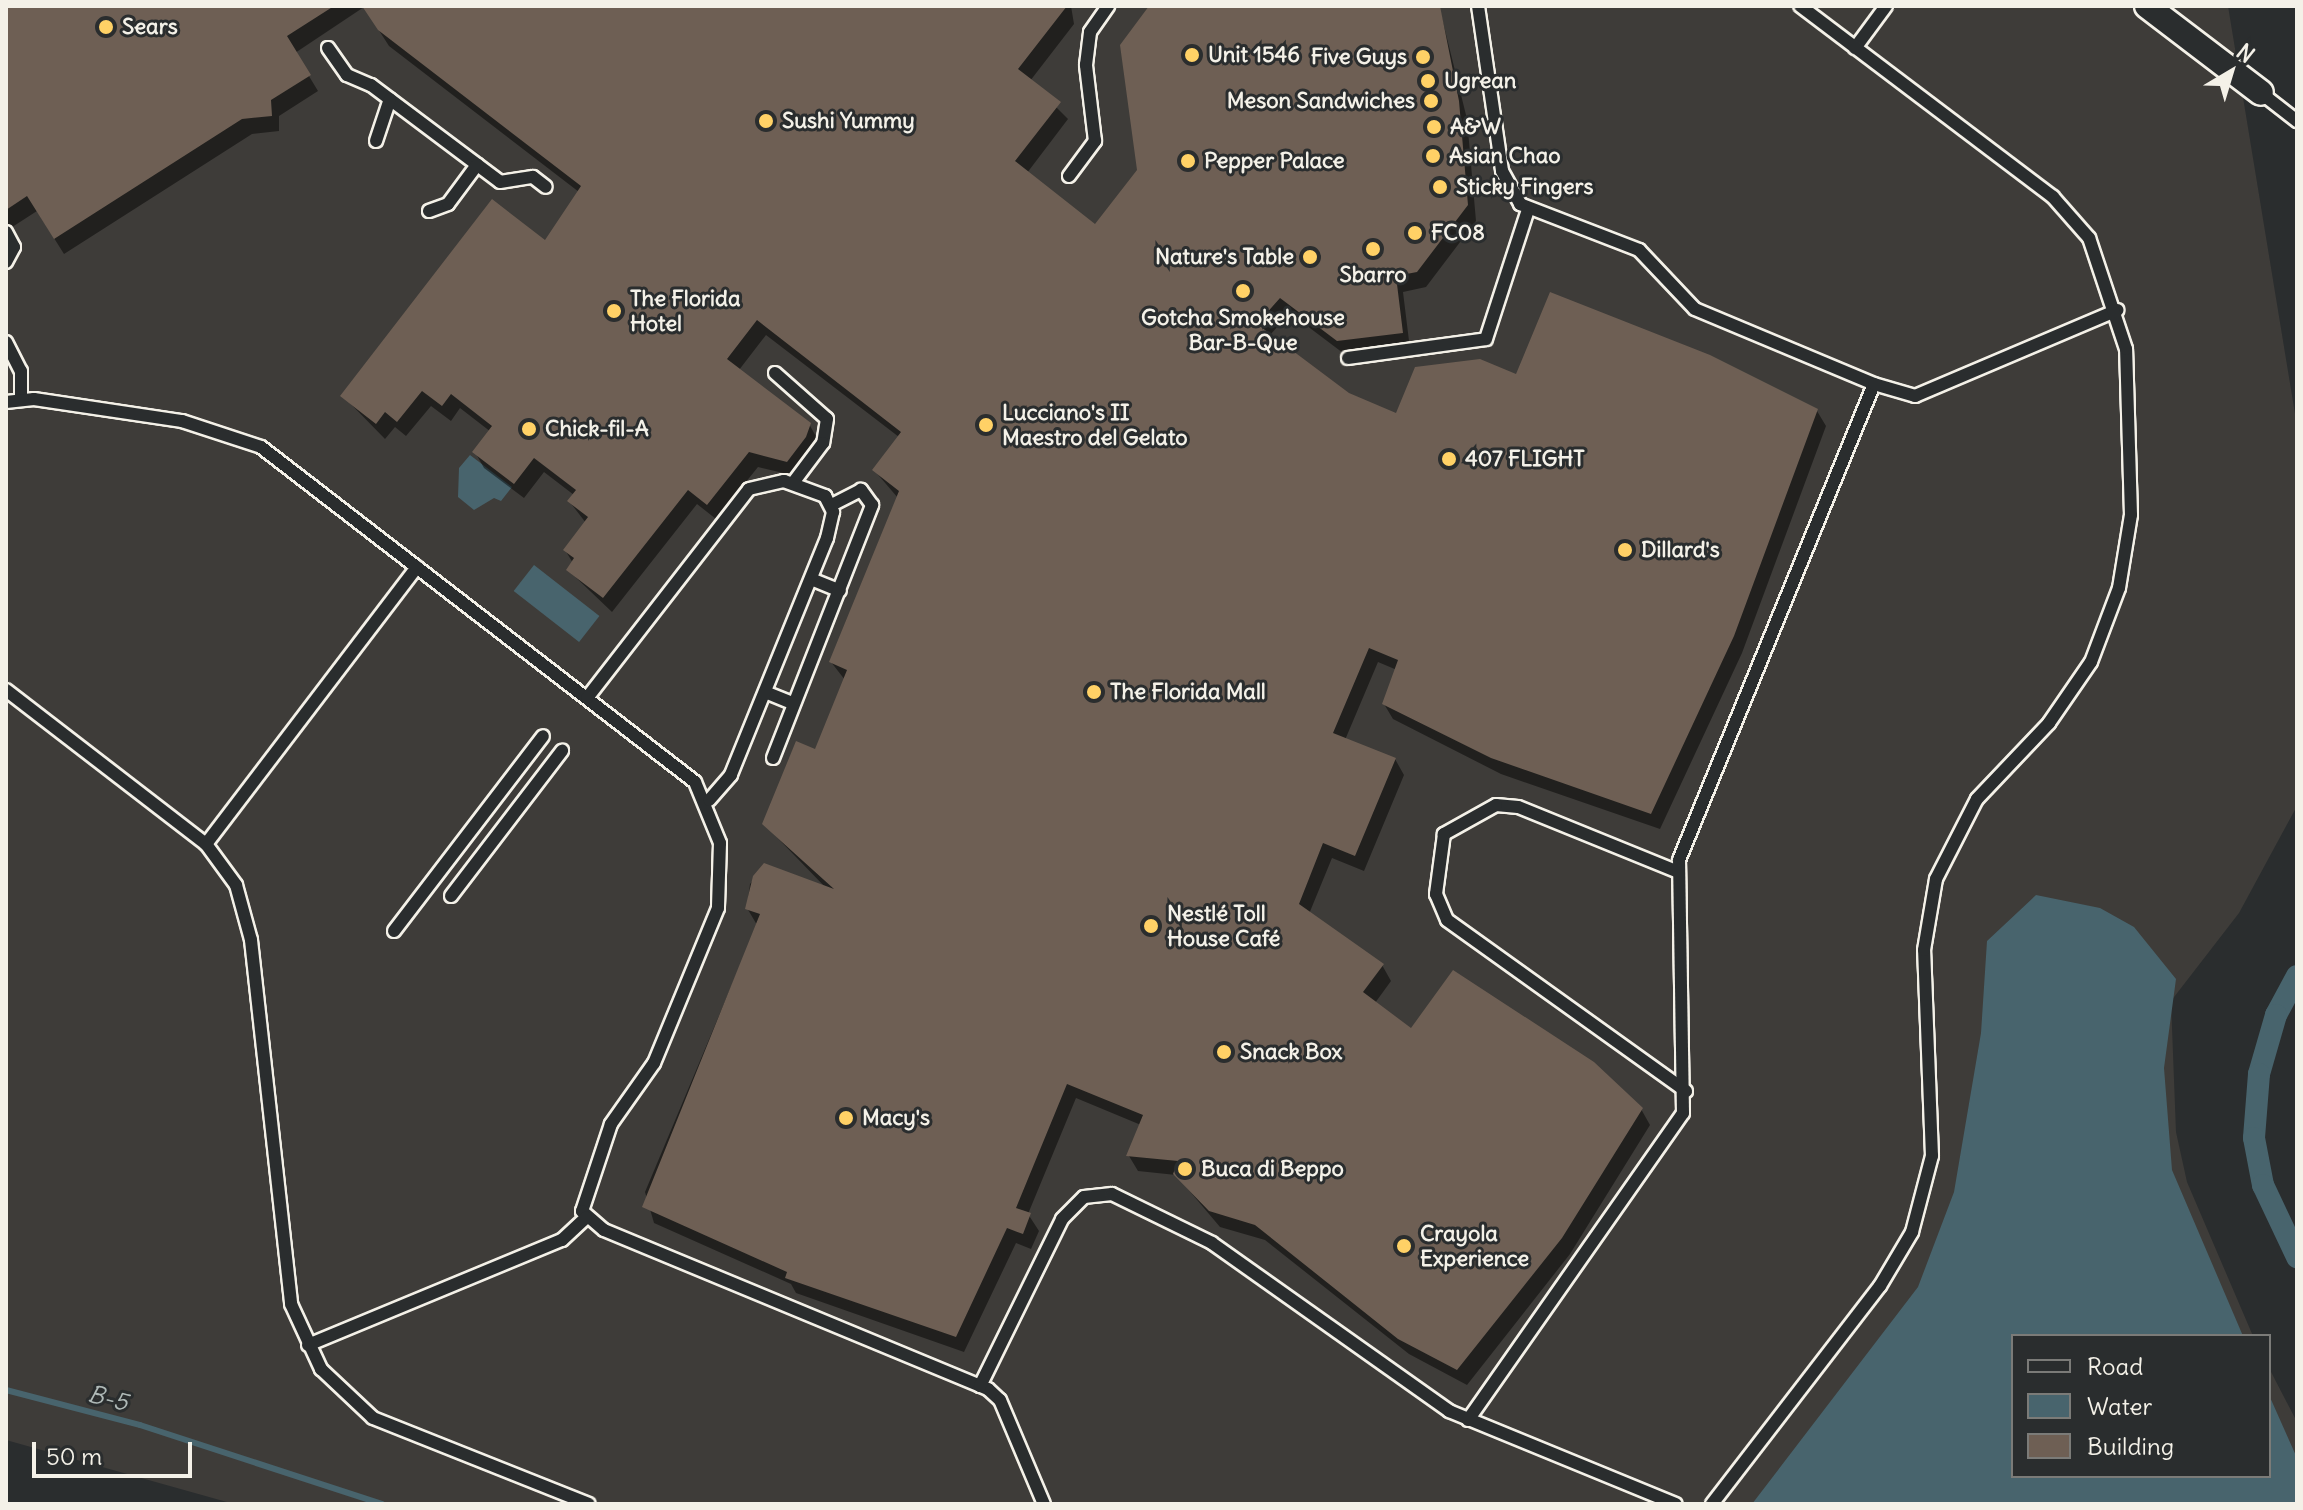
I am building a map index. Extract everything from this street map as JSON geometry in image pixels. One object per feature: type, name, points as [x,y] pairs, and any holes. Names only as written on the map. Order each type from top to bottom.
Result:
[{"type":"street","points":[[2147,6],[2261,93]]},
{"type":"lane","points":[[1069,176],[1095,141],[1086,65],[1090,32],[1108,6]]},
{"type":"lane","points":[[1478,6],[1502,171],[1528,210],[1630,245],[1695,309],[1874,384],[1915,396],[2118,310]]},
{"type":"lane","points":[[1712,1504],[1880,1286],[1917,1217],[1933,1141],[1924,950],[1936,879],[1977,799],[2077,684],[2123,572],[2133,450],[2118,310],[2095,249],[2062,204],[1800,6]]},
{"type":"lane","points":[[1855,48],[1886,6]]},
{"type":"lane","points":[[328,48],[347,75],[390,99],[500,182],[533,177],[546,187]]},
{"type":"lane","points":[[2261,93],[2297,121]]},
{"type":"lane","points":[[376,141],[390,99]]},
{"type":"lane","points":[[429,211],[448,204],[477,165]]},
{"type":"lane","points":[[1348,358],[1486,339],[1528,210]]},
{"type":"lane","points":[[6,232],[14,247],[6,262]]},
{"type":"lane","points":[[6,342],[21,371],[21,398]]},
{"type":"lane","points":[[775,373],[827,419],[823,443],[793,483]]},
{"type":"lane","points":[[1468,1420],[1679,1123],[1686,1091],[1676,871],[1874,384]]},
{"type":"lane","points":[[6,402],[21,398],[182,421],[261,447],[687,774],[709,800],[722,859],[714,920],[654,1063],[603,1140],[580,1199],[586,1218],[980,1386],[1000,1400],[1044,1504]]},
{"type":"lane","points":[[587,698],[743,496],[764,482],[793,483],[832,505]]},
{"type":"lane","points":[[709,800],[731,775],[811,579],[832,505],[861,490],[872,505],[773,758]]},
{"type":"lane","points":[[206,844],[417,567]]},
{"type":"lane","points":[[811,579],[840,591]]},
{"type":"lane","points":[[6,690],[206,844],[229,873],[247,920],[289,1291],[308,1345],[340,1392],[373,1418],[589,1504]]},
{"type":"lane","points":[[765,692],[794,704]]},
{"type":"lane","points":[[394,931],[543,736]]},
{"type":"lane","points":[[451,896],[562,751]]},
{"type":"lane","points":[[1676,871],[1507,805],[1450,826],[1436,854],[1437,901],[1447,920],[1686,1091]]},
{"type":"lane","points":[[980,1386],[1062,1219],[1084,1197],[1102,1193],[1199,1234],[1468,1420],[1676,1504]]},
{"type":"lane","points":[[308,1345],[562,1240],[586,1218]]},
{"type":"shaded area","name":"The Florida Mall","points":[[6,6],[2228,6],[2297,426],[2297,806],[2239,913],[2171,1001],[2176,1132],[2187,1182],[2252,1334],[2011,1334],[2011,1478],[2271,1478],[2271,1372],[2297,1422],[2297,1504],[234,1504],[6,1440]]},
{"type":"water","points":[[470,455],[512,487],[501,501],[494,498],[474,510],[458,497],[459,468]]},
{"type":"water","points":[[534,565],[599,616],[579,642],[514,591]]},
{"type":"water","points":[[2036,895],[2100,908],[2134,927],[2176,979],[2164,1068],[2172,1170],[2242,1334],[2011,1334],[2011,1478],[2271,1478],[2271,1400],[2297,1458],[2297,1504],[1752,1504],[1918,1287],[1954,1192],[1981,1033],[1987,941]]},
{"type":"building","points":[[6,6],[334,6],[287,36],[311,75],[271,100],[272,116],[242,119],[54,239],[27,196],[6,210]]},
{"type":"building","name":"The Florida Mall","points":[[362,6],[1067,6],[1018,69],[1061,102],[1015,161],[1095,224],[1137,170],[1120,45],[1149,6],[1440,6],[1459,101],[1468,205],[1417,272],[1396,276],[1403,333],[1337,341],[1280,298],[1257,324],[1349,393],[1396,413],[1415,367],[1480,359],[1516,374],[1550,292],[1710,355],[1818,409],[1734,636],[1651,814],[1491,758],[1382,704],[1398,660],[1369,648],[1333,733],[1396,758],[1355,856],[1323,843],[1299,904],[1384,964],[1363,992],[1411,1028],[1453,970],[1594,1062],[1643,1108],[1562,1238],[1457,1370],[1398,1339],[1255,1225],[1209,1211],[1173,1174],[1178,1161],[1126,1156],[1143,1115],[1067,1084],[1016,1208],[1031,1213],[1023,1234],[1007,1228],[956,1337],[785,1278],[787,1272],[642,1207],[760,914],[745,909],[753,876],[764,863],[834,889],[762,824],[796,741],[815,749],[847,670],[829,662],[899,491],[872,470],[901,432],[757,320],[727,359],[811,423],[806,437],[787,462],[749,452],[707,505],[688,490],[603,598],[566,570],[574,558],[563,550],[588,517],[567,501],[576,490],[534,458],[514,484],[472,452],[492,426],[451,394],[442,406],[422,391],[397,422],[385,412],[376,424],[340,396],[492,199],[545,240],[581,186],[378,30]]},
{"type":"waterway","points":[[2297,976],[2276,1015],[2259,1074],[2254,1138],[2263,1185],[2297,1257]]},
{"type":"waterway","name":"B-5","points":[[6,1390],[140,1425],[382,1504]]},
{"type":"place","name":"Sears","points":[[106,27]]},
{"type":"place","name":"Unit 1546","points":[[1192,55]]},
{"type":"place","name":"Five Guys","points":[[1423,57]]},
{"type":"place","name":"Ugrean","points":[[1428,81]]},
{"type":"place","name":"Meson Sandwiches","points":[[1431,101]]},
{"type":"place","name":"Sushi Yummy","points":[[766,121]]},
{"type":"place","name":"A&W","points":[[1434,127]]},
{"type":"place","name":"Asian Chao","points":[[1433,156]]},
{"type":"place","name":"Pepper Palace","points":[[1188,161]]},
{"type":"place","name":"Sticky Fingers","points":[[1440,187]]},
{"type":"place","name":"FC08","points":[[1415,233]]},
{"type":"place","name":"Sbarro","points":[[1373,249]]},
{"type":"place","name":"Nature's Table","points":[[1310,257]]},
{"type":"place","name":"Gotcha Smokehouse Bar-B-Que","points":[[1243,291]]},
{"type":"place","name":"The Florida Hotel","points":[[614,311]]},
{"type":"place","name":"Lucciano's II Maestro del Gelato","points":[[986,425]]},
{"type":"place","name":"Chick-fil-A","points":[[529,429]]},
{"type":"place","name":"407 FLIGHT","points":[[1449,459]]},
{"type":"place","name":"Dillard's","points":[[1625,550]]},
{"type":"place","name":"The Florida Mall","points":[[1094,692]]},
{"type":"place","name":"Nestlé Toll House Café","points":[[1151,926]]},
{"type":"place","name":"Snack Box","points":[[1224,1052]]},
{"type":"place","name":"Macy's","points":[[846,1118]]},
{"type":"place","name":"Buca di Beppo","points":[[1185,1169]]},
{"type":"place","name":"Crayola Experience","points":[[1404,1246]]}]
